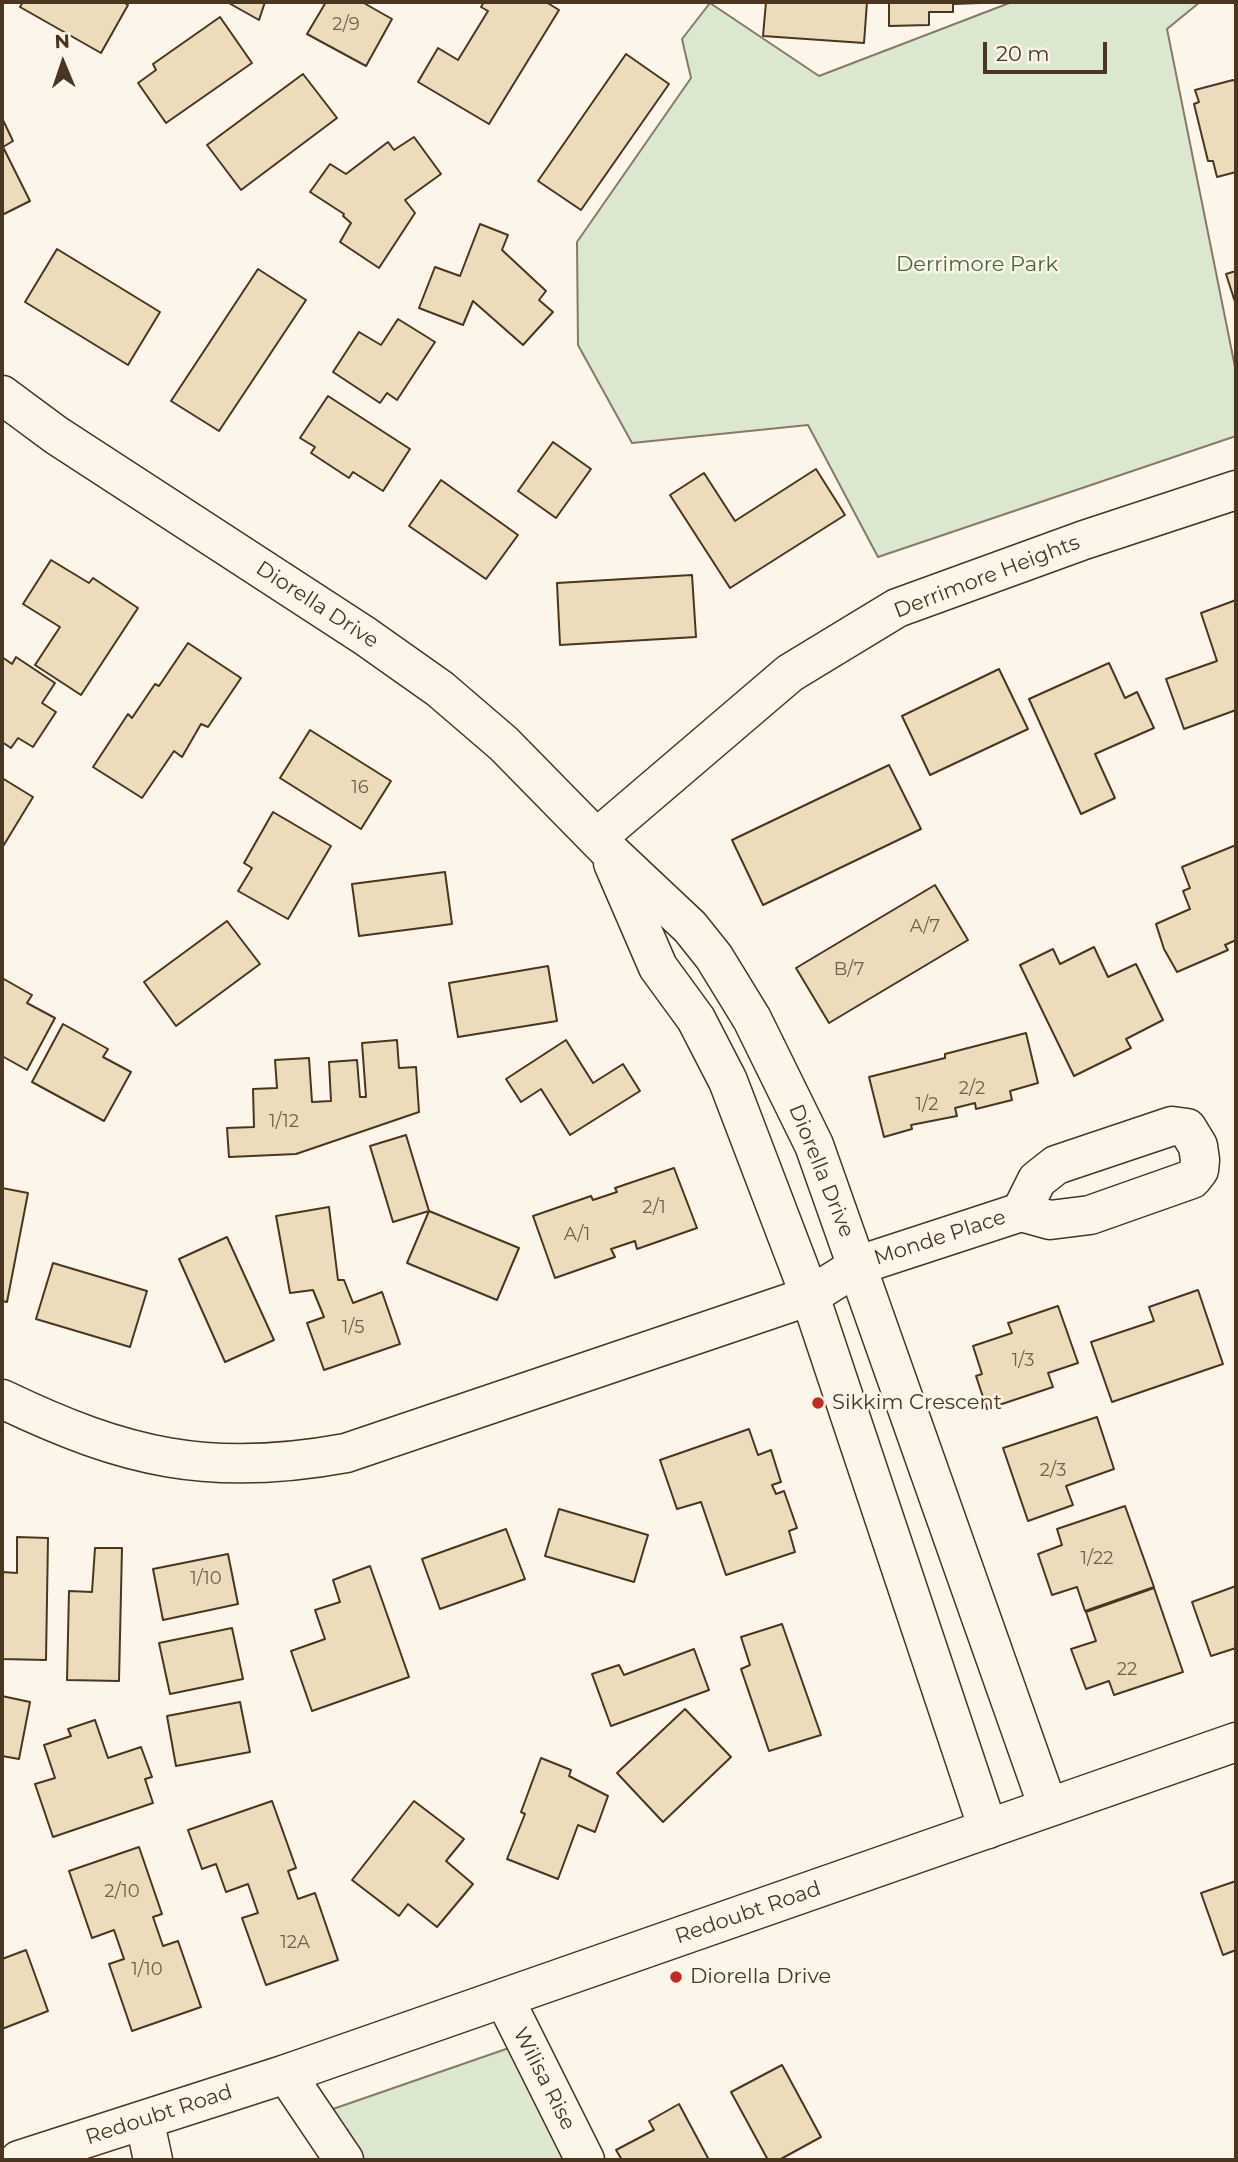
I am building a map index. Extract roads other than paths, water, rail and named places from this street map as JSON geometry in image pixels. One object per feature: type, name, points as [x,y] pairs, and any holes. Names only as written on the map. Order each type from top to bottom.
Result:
[{"type":"street","name":"Diorella Drive","points":[[2,395],[57,435],[365,636],[440,689],[504,744],[690,927],[714,957],[749,1013],[814,1145],[859,1265],[1048,1807]]},
{"type":"street","name":"Derrimore Heights","points":[[602,843],[790,673],[897,608],[1084,540],[1236,490]]},
{"type":"street","name":"Diorella Drive","points":[[602,843],[658,967],[696,1018],[728,1081],[810,1296],[988,1829]]},
{"type":"street","points":[[706,1039],[749,1013]]},
{"type":"street","name":"Monde Place","points":[[859,1265],[1021,1212]]},
{"type":"street","points":[[2,1399],[108,1445],[171,1459],[231,1465],[293,1463],[346,1453],[395,1438],[810,1296],[859,1265]]},
{"type":"street","points":[[898,1560],[955,1540]]},
{"type":"street","name":"Redoubt Road","points":[[19,2160],[273,2078],[1236,1742]]},
{"type":"street","name":"Wilisa Rise","points":[[504,1998],[585,2160]]},
{"type":"street","points":[[273,2078],[344,2160]]},
{"type":"street","name":"Redoubt Road","points":[[89,2160],[150,2146],[273,2078]]},
{"type":"place","name":"Sikkim Crescent","points":[[818,1403]]},
{"type":"place","name":"Diorella Drive","points":[[676,1977]]},
{"type":"park label","name":"Derrimore Park","points":[[977,265]]}]
